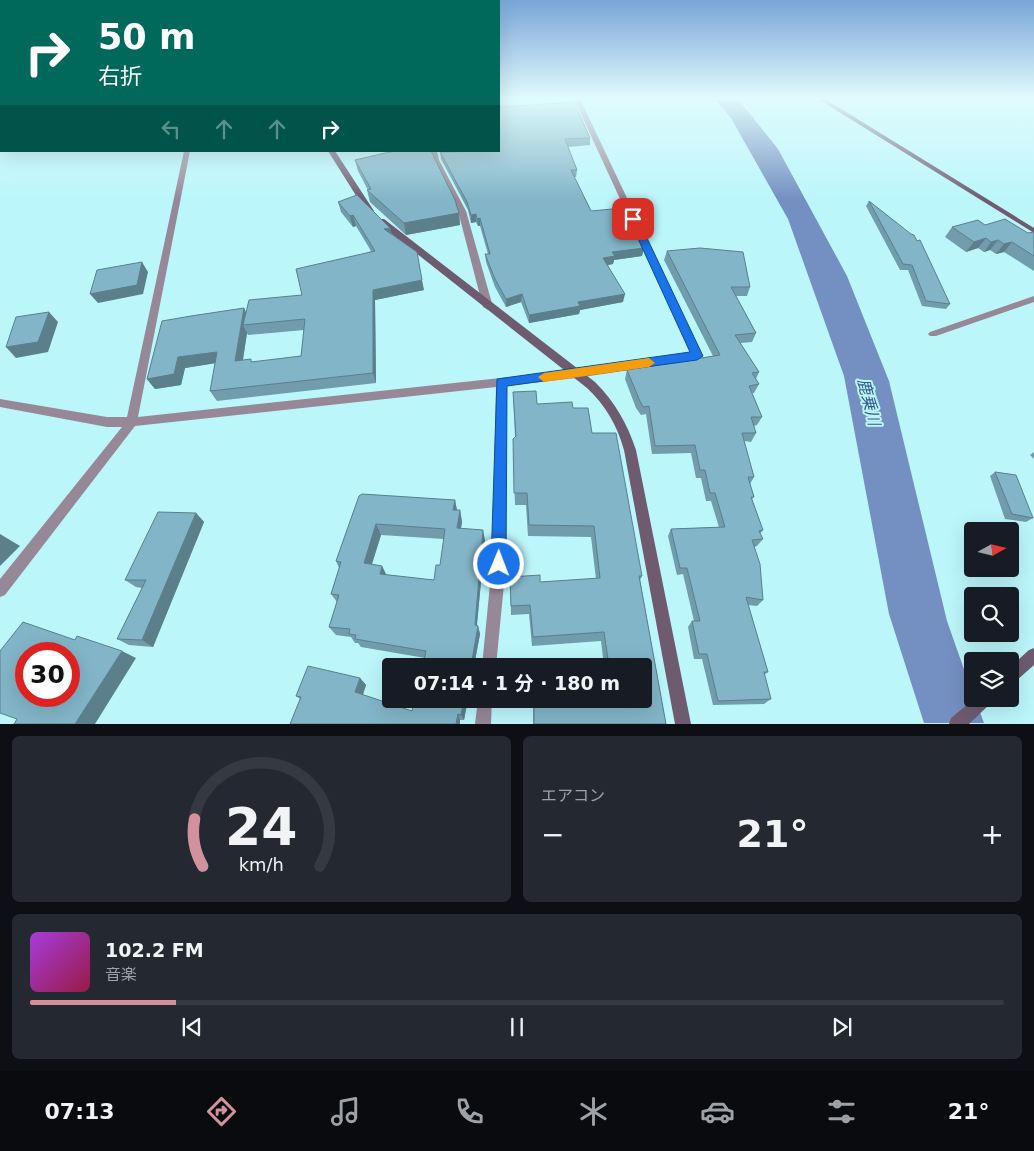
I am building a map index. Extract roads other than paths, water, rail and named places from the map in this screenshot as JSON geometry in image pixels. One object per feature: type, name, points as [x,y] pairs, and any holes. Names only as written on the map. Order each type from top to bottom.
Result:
[{"type":"street","points":[[0,403],[106,422],[132,422],[576,374],[697,356],[593,133]]},
{"type":"street","points":[[876,133],[1034,231]]},
{"type":"street","points":[[0,590],[132,422],[187,152]]},
{"type":"street","points":[[332,152],[370,211],[390,230],[576,374],[604,398],[616,412],[625,430],[683,724]]},
{"type":"street","points":[[434,152],[436,160],[462,211],[486,292],[488,307]]},
{"type":"street","points":[[933,334],[1034,299]]},
{"type":"street","points":[[490,658],[499,564],[501,382]]},
{"type":"street","points":[[1019,669],[1029,660]]},
{"type":"street","points":[[957,724],[976,707]]},
{"type":"street","points":[[483,724],[485,708]]},
{"type":"water","name":"鹿乗川","points":[[739,133],[765,133],[778,149],[847,276],[889,381],[947,621],[964,669],[964,707],[978,707],[984,723],[924,723],[889,614],[844,376],[788,219]]}]
